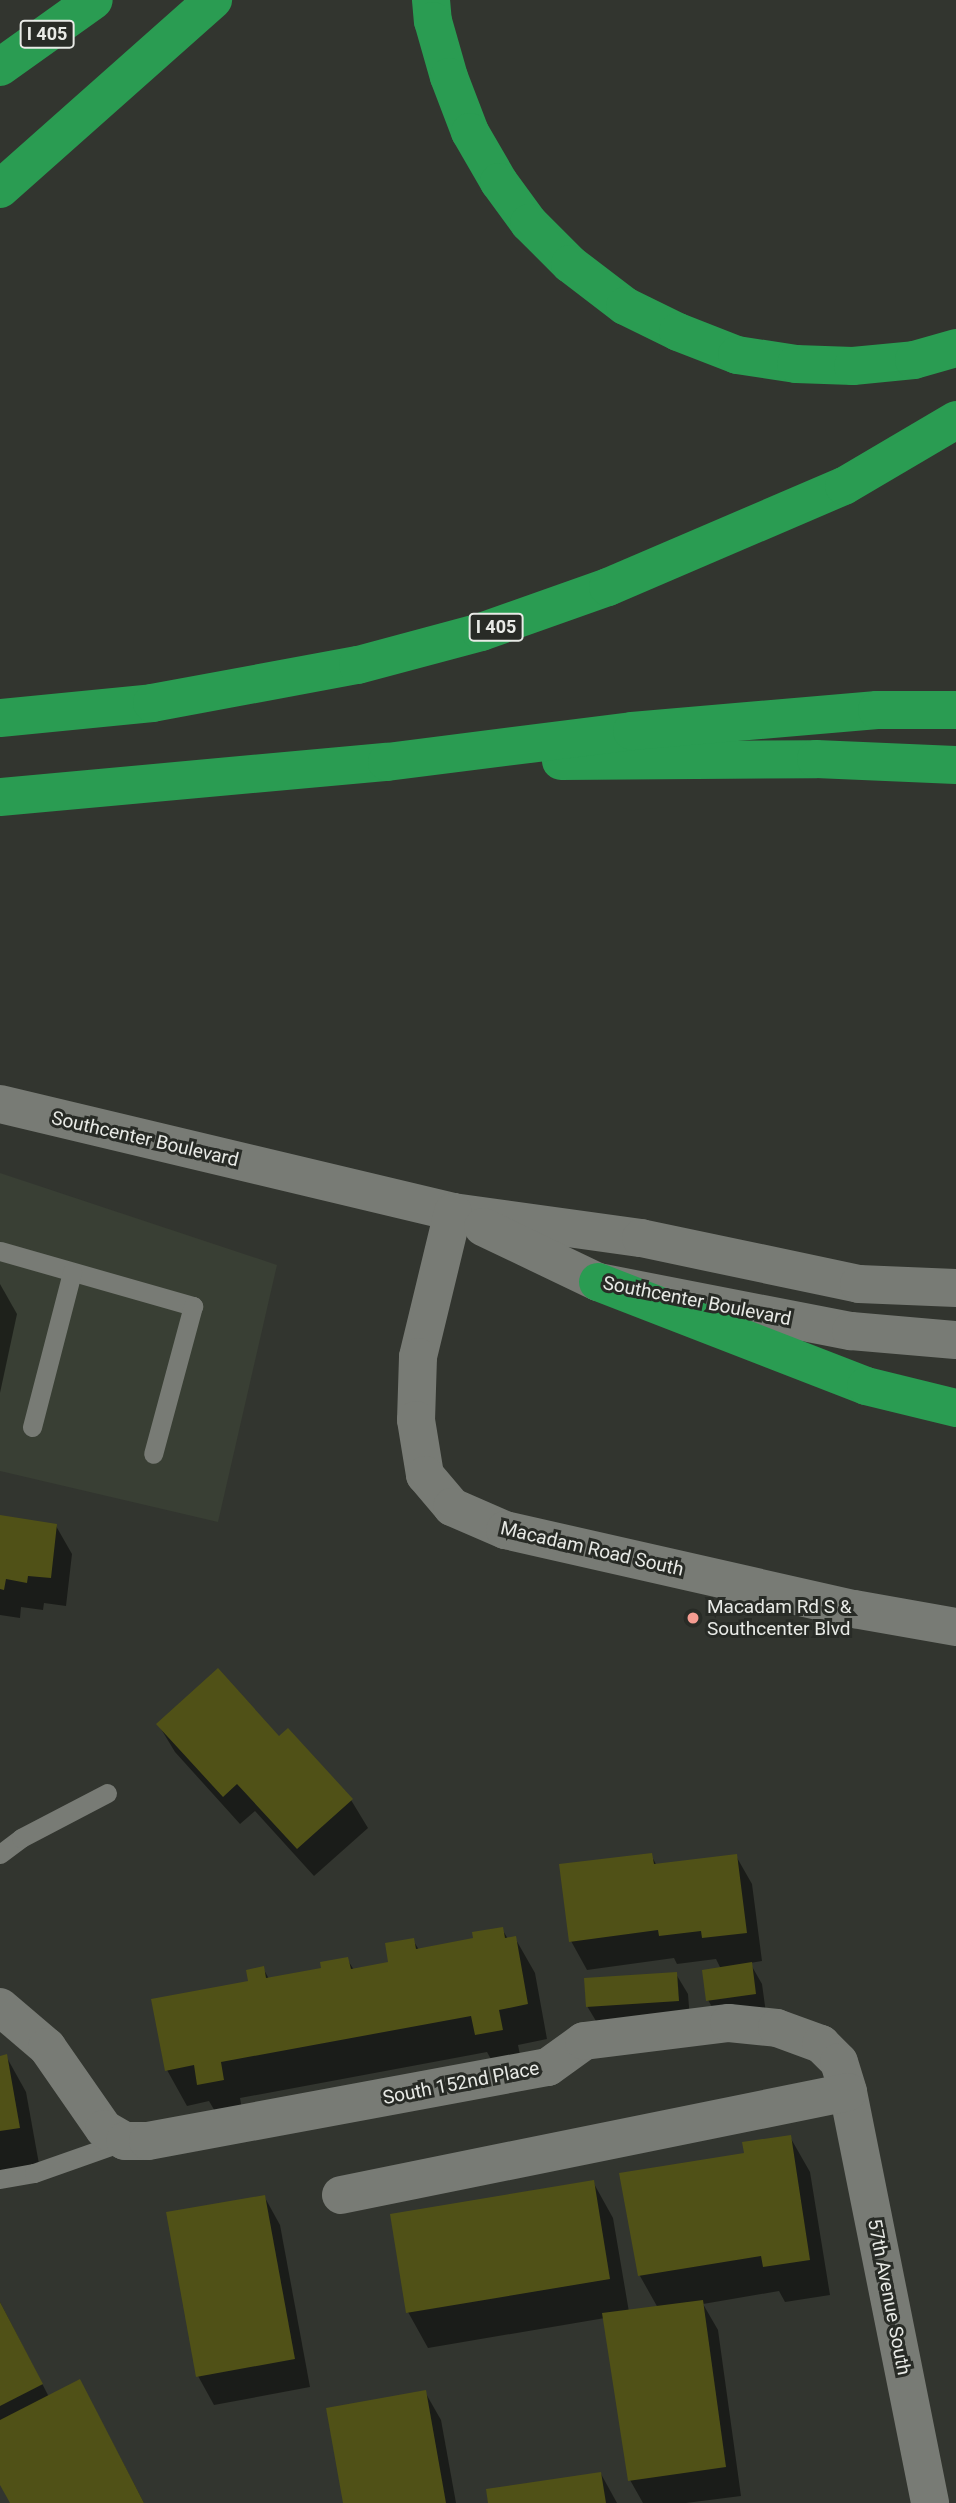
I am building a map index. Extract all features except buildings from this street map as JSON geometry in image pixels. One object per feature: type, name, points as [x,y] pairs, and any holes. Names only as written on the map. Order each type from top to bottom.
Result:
[{"type":"highway","name":"I 405","points":[[0,67],[94,0]]},
{"type":"highway","points":[[0,189],[212,0]]},
{"type":"highway","points":[[431,0],[433,21],[449,77],[470,132],[499,182],[529,223],[570,264],[625,306],[678,332],[737,355],[796,364],[853,366],[914,360],[956,348]]},
{"type":"highway","name":"I 405","points":[[0,718],[152,703],[358,665],[481,632],[608,587],[844,486],[956,420]]},
{"type":"highway","points":[[0,797],[387,762],[632,731],[877,710],[956,709]]},
{"type":"highway","points":[[387,762],[816,759],[956,765]]},
{"type":"highway","points":[[598,1283],[866,1386],[956,1408]]},
{"type":"street","name":"Southcenter Boulevard","points":[[0,1104],[453,1212],[641,1238],[859,1284],[956,1288]]},
{"type":"street","name":"Southcenter Boulevard","points":[[453,1212],[598,1283],[851,1331],[956,1340]]},
{"type":"street","name":"Macadam Road South","points":[[453,1212],[418,1357],[416,1420],[425,1475],[452,1507],[505,1530],[854,1609],[956,1627]]},
{"type":"street","points":[[0,2007],[47,2047],[104,2129],[125,2141]]},
{"type":"street","name":"South 152nd Place","points":[[125,2141],[148,2141],[548,2067],[584,2041],[729,2023],[777,2028],[821,2044],[839,2062],[848,2092]]},
{"type":"street","points":[[341,2195],[848,2092]]},
{"type":"street","name":"57th Avenue South","points":[[848,2092],[930,2503]]},
{"type":"lane","points":[[0,1251],[193,1306],[153,1454]]},
{"type":"lane","points":[[32,1427],[72,1272]]},
{"type":"lane","points":[[0,1854],[20,1838],[107,1793]]},
{"type":"lane","points":[[0,2179],[34,2173],[125,2141]]},
{"type":"shaded area","points":[[0,1173],[277,1265],[218,1522],[0,1471]]},
{"type":"place","name":"Macadam Rd S & Southcenter Blvd","points":[[693,1618]]}]
